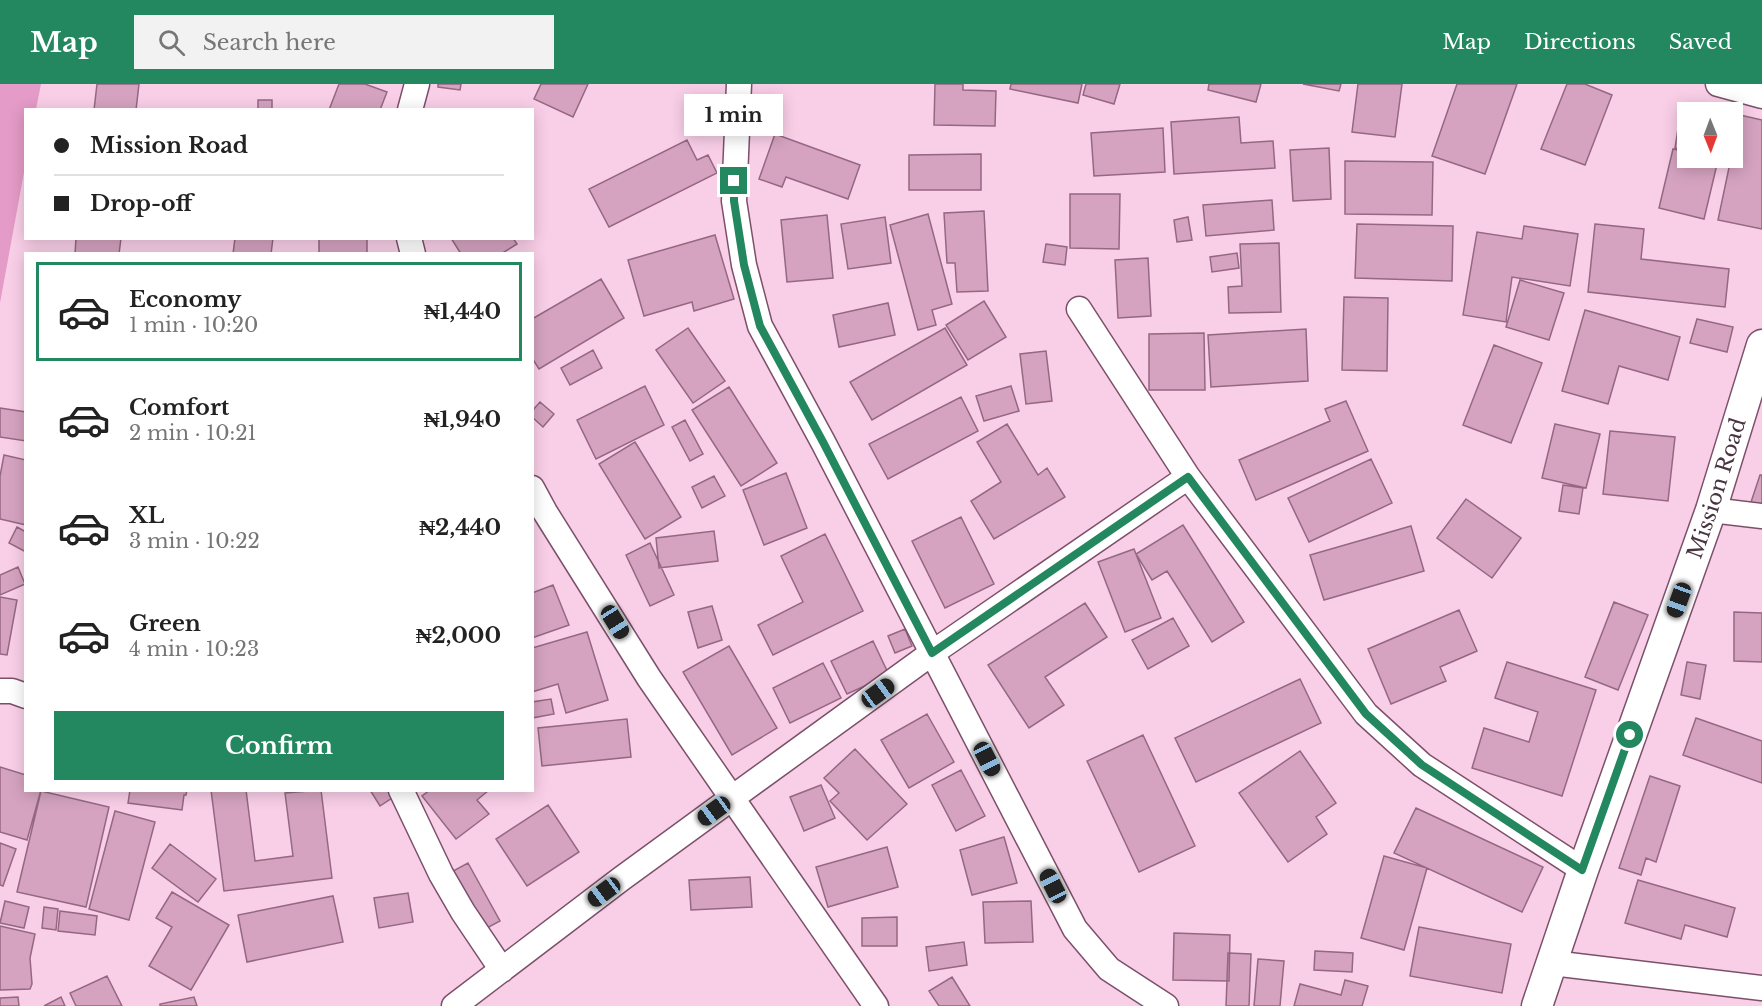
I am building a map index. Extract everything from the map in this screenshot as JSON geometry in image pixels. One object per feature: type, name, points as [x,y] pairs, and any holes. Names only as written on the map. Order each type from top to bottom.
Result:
[{"type":"street","points":[[411,108],[417,84]]},
{"type":"street","points":[[739,84],[734,201],[744,265],[760,326],[829,453],[1075,929],[1109,969],[1166,1006]]},
{"type":"street","points":[[1718,84],[1762,96]]},
{"type":"street","points":[[1079,309],[1188,477],[1366,714],[1422,765],[1582,870]]},
{"type":"street","name":"Mission Road","points":[[1537,1006],[1582,870],[1711,510],[1762,345]]},
{"type":"street","points":[[454,1006],[621,879],[932,653],[1188,477]]},
{"type":"street","points":[[534,492],[649,678],[876,1006]]},
{"type":"street","points":[[1711,510],[1762,516]]},
{"type":"street","points":[[0,691],[12,691],[24,695]]},
{"type":"street","points":[[402,792],[441,874],[463,912],[502,970]]},
{"type":"street","points":[[1552,963],[1762,988]]},
{"type":"shaded area","points":[[0,84],[41,84],[36,108],[24,108],[24,172],[0,303]]},
{"type":"building","points":[[97,84],[139,84],[136,108],[94,108]]},
{"type":"building","points":[[339,84],[365,84],[387,92],[381,108],[330,108]]},
{"type":"building","points":[[438,84],[461,84],[460,90],[438,87]]},
{"type":"building","points":[[541,84],[588,84],[573,117],[534,99]]},
{"type":"building","points":[[935,84],[963,84],[963,90],[996,91],[995,126],[934,125]]},
{"type":"building","points":[[1011,84],[1082,84],[1078,103],[1010,89]]},
{"type":"building","points":[[1086,84],[1120,84],[1114,104],[1083,95]]},
{"type":"building","points":[[1209,84],[1261,84],[1256,102],[1208,90]]},
{"type":"building","points":[[1303,84],[1341,84],[1339,91]]},
{"type":"building","points":[[1358,84],[1402,84],[1395,137],[1352,132]]},
{"type":"building","points":[[1457,84],[1517,84],[1485,174],[1432,156]]},
{"type":"building","points":[[1567,84],[1585,84],[1612,95],[1585,165],[1541,149]]},
{"type":"building","points":[[258,100],[272,100],[272,108],[258,108]]},
{"type":"building","points":[[1743,116],[1762,120],[1762,229],[1718,220],[1729,168],[1743,168]]},
{"type":"building","points":[[1239,117],[1241,143],[1273,141],[1275,168],[1174,174],[1171,122]]},
{"type":"building","points":[[1163,128],[1165,172],[1094,176],[1091,133]]},
{"type":"building","points":[[775,134],[860,165],[848,199],[786,177],[782,187],[759,179]]},
{"type":"building","points":[[687,140],[697,160],[708,155],[717,173],[609,227],[589,189]]},
{"type":"building","points":[[1329,148],[1331,199],[1293,201],[1290,150]]},
{"type":"building","points":[[1673,149],[1677,150],[1677,168],[1716,168],[1704,219],[1659,208]]},
{"type":"building","points":[[981,154],[981,190],[909,190],[909,155]]},
{"type":"building","points":[[1345,161],[1433,162],[1432,215],[1345,214]]},
{"type":"building","points":[[1070,194],[1120,194],[1119,249],[1070,248]]},
{"type":"building","points":[[1272,200],[1274,230],[1206,236],[1203,205]]},
{"type":"building","points":[[984,211],[988,291],[957,292],[955,263],[947,263],[944,213]]},
{"type":"building","points":[[928,214],[952,304],[932,310],[936,325],[918,330],[890,225]]},
{"type":"building","points":[[827,215],[833,278],[787,282],[781,220]]},
{"type":"building","points":[[885,217],[891,263],[848,269],[841,224]]},
{"type":"building","points":[[1188,217],[1192,240],[1177,242],[1174,220]]},
{"type":"building","points":[[1357,224],[1453,226],[1452,281],[1355,278]]},
{"type":"building","points":[[1595,224],[1644,229],[1641,259],[1729,269],[1725,307],[1588,292]]},
{"type":"building","points":[[1524,226],[1578,234],[1570,286],[1512,277],[1506,322],[1463,315],[1477,232],[1522,239]]},
{"type":"building","points":[[715,235],[734,299],[694,311],[692,302],[644,316],[628,260]]},
{"type":"building","points":[[76,240],[121,240],[119,252],[75,252]]},
{"type":"building","points":[[235,240],[273,240],[271,252],[233,252]]},
{"type":"building","points":[[319,240],[367,240],[367,252],[319,252]]},
{"type":"building","points":[[452,240],[514,240],[517,244],[504,252],[460,252]]},
{"type":"building","points":[[1279,243],[1281,312],[1229,313],[1228,287],[1242,286],[1240,244]]},
{"type":"building","points":[[1046,244],[1067,247],[1065,265],[1043,262]]},
{"type":"building","points":[[1237,253],[1239,268],[1212,272],[1210,257]]},
{"type":"building","points":[[1148,258],[1151,316],[1118,318],[1115,260]]},
{"type":"building","points":[[601,279],[624,318],[539,369],[534,361],[534,318]]},
{"type":"building","points":[[1520,280],[1564,293],[1549,340],[1506,327]]},
{"type":"building","points":[[1344,297],[1388,298],[1387,371],[1342,370]]},
{"type":"building","points":[[984,301],[1006,337],[968,360],[946,325]]},
{"type":"building","points":[[888,303],[895,335],[839,347],[833,315]]},
{"type":"building","points":[[1585,310],[1680,337],[1668,380],[1619,366],[1608,404],[1562,391]]},
{"type":"building","points":[[1697,319],[1733,327],[1727,352],[1690,343]]},
{"type":"building","points":[[688,328],[725,381],[693,403],[656,350]]},
{"type":"building","points":[[945,328],[967,365],[872,420],[850,382]]},
{"type":"building","points":[[1306,329],[1308,381],[1211,387],[1208,335]]},
{"type":"building","points":[[1204,333],[1205,390],[1149,390],[1149,334]]},
{"type":"building","points":[[1494,345],[1542,363],[1511,443],[1463,425]]},
{"type":"building","points":[[593,350],[602,368],[570,385],[561,368]]},
{"type":"building","points":[[1046,351],[1052,401],[1026,404],[1020,354]]},
{"type":"building","points":[[645,386],[664,425],[596,459],[577,420]]},
{"type":"building","points":[[1011,386],[1019,411],[984,421],[976,396]]},
{"type":"building","points":[[729,387],[777,463],[741,486],[692,410]]},
{"type":"building","points":[[961,397],[978,431],[888,479],[869,444]]},
{"type":"building","points":[[1346,401],[1368,451],[1256,500],[1239,460],[1330,421],[1325,409]]},
{"type":"building","points":[[540,402],[554,414],[543,427],[534,419],[534,409]]},
{"type":"building","points":[[0,408],[24,412],[24,441],[0,437]]},
{"type":"building","points":[[685,420],[703,454],[690,461],[672,427]]},
{"type":"building","points":[[1007,424],[1038,475],[1047,468],[1065,497],[994,539],[971,501],[1001,482],[977,442]]},
{"type":"building","points":[[1555,424],[1600,434],[1586,488],[1542,478]]},
{"type":"building","points":[[1610,431],[1675,437],[1668,501],[1603,494]]},
{"type":"building","points":[[635,442],[681,517],[645,539],[599,464]]},
{"type":"building","points":[[4,455],[24,460],[24,525],[0,519],[0,476]]},
{"type":"building","points":[[1371,459],[1392,503],[1309,542],[1288,498]]},
{"type":"building","points":[[786,473],[807,528],[764,545],[743,490]]},
{"type":"building","points":[[1760,475],[1762,475],[1762,506],[1751,502]]},
{"type":"building","points":[[714,476],[725,496],[702,508],[692,487]]},
{"type":"building","points":[[1563,485],[1583,488],[1579,514],[1559,511]]},
{"type":"building","points":[[1466,499],[1521,538],[1492,578],[1437,538]]},
{"type":"building","points":[[961,517],[994,584],[945,608],[912,541]]},
{"type":"building","points":[[1183,525],[1244,622],[1212,642],[1167,571],[1152,580],[1136,554]]},
{"type":"building","points":[[1411,526],[1424,571],[1324,600],[1310,555]]},
{"type":"building","points":[[17,527],[24,531],[24,551],[9,543]]},
{"type":"building","points":[[714,531],[718,561],[659,568],[656,538]]},
{"type":"building","points":[[825,534],[863,611],[773,655],[758,625],[803,602],[781,556]]},
{"type":"building","points":[[650,543],[674,595],[650,606],[626,555]]},
{"type":"building","points":[[1134,549],[1161,618],[1125,632],[1098,562]]},
{"type":"building","points":[[18,567],[24,584],[0,595],[0,575]]},
{"type":"building","points":[[553,585],[569,625],[534,637],[534,592]]},
{"type":"building","points":[[0,597],[17,600],[7,655],[0,654]]},
{"type":"building","points":[[1614,602],[1648,615],[1618,690],[1585,677]]},
{"type":"building","points":[[1085,603],[1107,637],[1045,677],[1064,705],[1029,728],[988,665]]},
{"type":"building","points":[[712,606],[722,640],[698,648],[688,612]]},
{"type":"building","points":[[1459,610],[1477,651],[1440,667],[1446,681],[1391,704],[1368,649]]},
{"type":"building","points":[[1734,612],[1762,613],[1762,662],[1734,661]]},
{"type":"building","points":[[1173,618],[1189,646],[1148,669],[1132,640]]},
{"type":"building","points":[[905,629],[912,646],[895,653],[888,636]]},
{"type":"building","points":[[587,632],[608,700],[566,713],[558,684],[534,691],[534,647]]},
{"type":"building","points":[[873,641],[889,675],[847,694],[831,661]]},
{"type":"building","points":[[729,646],[777,728],[732,755],[683,672]]},
{"type":"building","points":[[1507,662],[1596,690],[1562,796],[1472,768],[1484,728],[1529,742],[1538,712],[1495,698]]},
{"type":"building","points":[[1687,662],[1706,665],[1700,699],[1681,695]]},
{"type":"building","points":[[823,663],[841,698],[790,723],[773,688]]},
{"type":"building","points":[[1300,679],[1321,723],[1196,782],[1175,738]]},
{"type":"building","points":[[551,699],[554,714],[534,718],[534,702]]},
{"type":"building","points":[[927,714],[954,762],[909,788],[881,740]]},
{"type":"building","points":[[1696,718],[1762,741],[1762,783],[1683,755]]},
{"type":"building","points":[[627,719],[631,757],[542,766],[538,728]]},
{"type":"building","points":[[1143,735],[1195,846],[1139,872],[1087,761]]},
{"type":"building","points":[[855,749],[907,804],[867,840],[830,801],[839,793],[824,778]]},
{"type":"building","points":[[1300,751],[1336,803],[1316,817],[1327,834],[1288,862],[1239,793]]},
{"type":"building","points":[[0,767],[24,774],[24,792],[40,792],[27,840],[0,832]]},
{"type":"building","points":[[961,770],[985,816],[956,831],[932,785]]},
{"type":"building","points":[[1650,776],[1680,786],[1656,862],[1646,858],[1641,875],[1619,868]]},
{"type":"building","points":[[821,785],[835,818],[804,831],[790,797]]},
{"type":"building","points":[[41,792],[109,807],[86,907],[17,892]]},
{"type":"building","points":[[130,792],[187,792],[182,810],[128,803]]},
{"type":"building","points":[[211,792],[246,792],[255,861],[293,856],[285,793],[321,792],[332,878],[224,891]]},
{"type":"building","points":[[371,792],[392,792],[395,796],[380,806]]},
{"type":"building","points":[[427,792],[487,792],[477,800],[489,814],[456,839],[422,796]]},
{"type":"building","points":[[548,805],[579,852],[527,886],[496,839]]},
{"type":"building","points":[[1416,808],[1543,867],[1522,912],[1394,853]]},
{"type":"building","points":[[115,811],[155,822],[129,920],[89,909]]},
{"type":"building","points":[[1004,837],[1017,883],[972,895],[960,850]]},
{"type":"building","points":[[0,843],[16,849],[3,886],[0,885]]},
{"type":"building","points":[[170,844],[216,879],[198,902],[152,868]]},
{"type":"building","points":[[887,847],[898,887],[828,907],[816,867]]},
{"type":"building","points":[[1384,856],[1427,868],[1404,950],[1361,938]]},
{"type":"building","points":[[468,863],[500,921],[474,935],[442,877]]},
{"type":"building","points":[[750,877],[752,907],[691,910],[689,880]]},
{"type":"building","points":[[1638,880],[1735,908],[1727,937],[1685,925],[1681,939],[1625,923]]},
{"type":"building","points":[[172,892],[229,925],[191,990],[149,966],[172,927],[156,918]]},
{"type":"building","points":[[408,893],[413,922],[379,928],[374,898]]},
{"type":"building","points":[[333,896],[343,942],[247,962],[238,915]]},
{"type":"building","points":[[5,901],[29,907],[24,928],[0,923]]},
{"type":"building","points":[[1031,901],[1033,942],[985,943],[983,902]]},
{"type":"building","points":[[44,907],[58,909],[56,930],[42,928]]},
{"type":"building","points":[[60,911],[97,916],[95,935],[58,931]]},
{"type":"building","points":[[897,917],[897,946],[862,946],[862,918]]},
{"type":"building","points":[[0,926],[35,934],[30,958],[32,984],[30,989],[0,990]]},
{"type":"building","points":[[1419,927],[1511,944],[1502,993],[1410,976]]},
{"type":"building","points":[[1174,933],[1230,935],[1229,981],[1173,980]]},
{"type":"building","points":[[964,942],[967,965],[929,971],[926,947]]},
{"type":"building","points":[[1315,951],[1353,953],[1352,972],[1314,970]]},
{"type":"building","points":[[1228,953],[1251,954],[1249,1006],[1226,1006]]},
{"type":"building","points":[[1258,959],[1284,961],[1280,1006],[1254,1006]]},
{"type":"building","points":[[107,976],[122,1006],[76,1006],[70,993]]},
{"type":"building","points":[[952,977],[970,1006],[939,1006],[929,991]]},
{"type":"building","points":[[1345,980],[1368,986],[1362,1006],[1294,1006],[1300,984],[1341,995]]},
{"type":"building","points":[[18,997],[19,1006],[0,1006],[0,998]]},
{"type":"building","points":[[61,997],[65,1006],[44,1006]]},
{"type":"building","points":[[194,997],[197,1006],[160,1006],[160,1004]]},
{"type":"route","points":[[734,181],[734,201],[744,265],[760,326],[932,653],[1188,477],[1366,714],[1422,765],[1582,870],[1630,735]]}]
